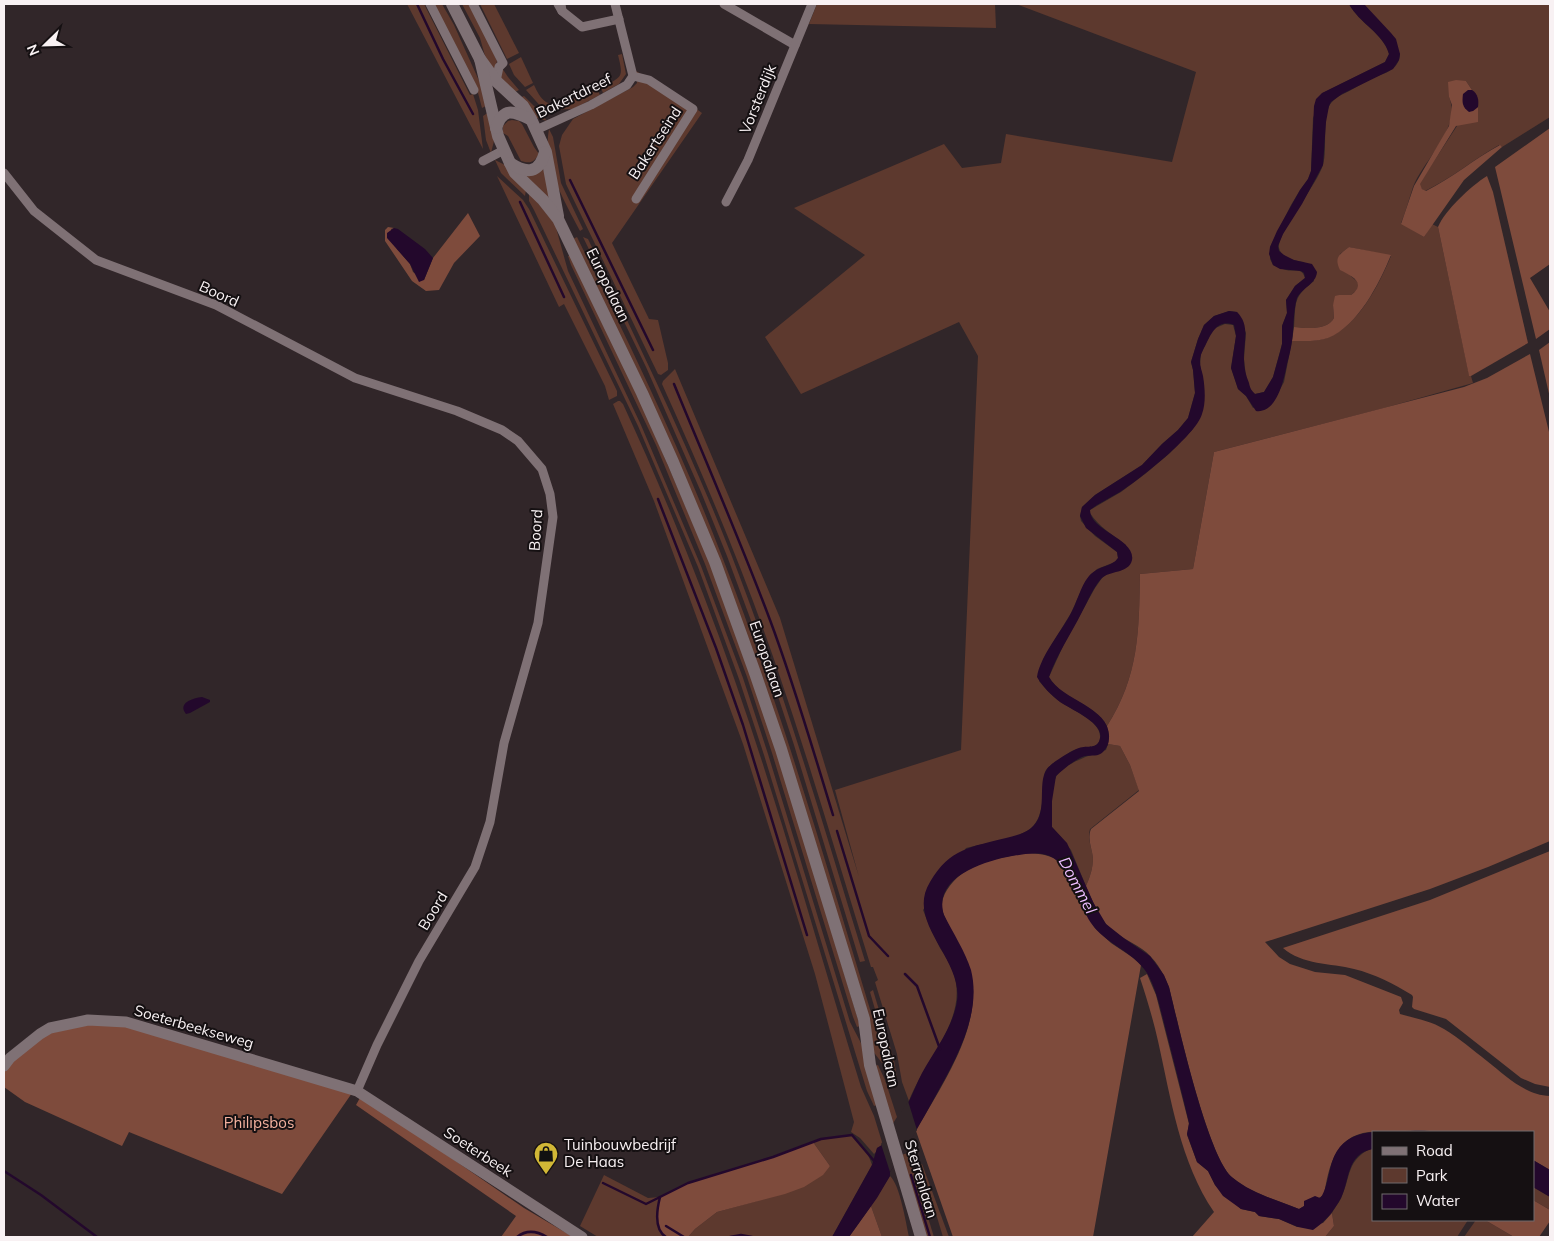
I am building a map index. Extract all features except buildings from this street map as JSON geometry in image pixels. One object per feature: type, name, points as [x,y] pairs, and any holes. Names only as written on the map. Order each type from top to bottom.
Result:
[{"type":"main road","points":[[452,4],[480,59],[496,80],[523,106],[533,124],[546,152],[539,166],[532,170],[520,169],[510,163],[496,128],[480,59]]},
{"type":"main road","points":[[496,128],[501,117],[509,112],[517,113],[533,124]]},
{"type":"main road","name":"Europalaan","points":[[546,152],[558,219]]},
{"type":"main road","name":"Europalaan","points":[[510,163],[516,173],[558,219],[642,392],[715,562],[781,749],[864,1019],[870,1065],[890,1131]]},
{"type":"main road","name":"Sterrenlaan","points":[[890,1131],[922,1237]]},
{"type":"street","points":[[430,4],[474,90]]},
{"type":"street","points":[[473,4],[503,63],[499,67],[496,80]]},
{"type":"street","name":"Bakertdreef","points":[[533,124],[605,97],[627,85],[633,76],[615,4]]},
{"type":"street","points":[[724,4],[795,45]]},
{"type":"street","name":"Vorsterdijk","points":[[726,202],[748,160],[812,4]]},
{"type":"street","points":[[560,6],[582,27],[619,19]]},
{"type":"street","name":"Bakertseind","points":[[633,76],[648,80],[694,109],[636,199]]},
{"type":"street","points":[[483,161],[504,150]]},
{"type":"street","name":"Boord","points":[[4,174],[34,212],[96,260],[216,305],[355,378],[457,411],[502,430],[518,441],[542,468],[550,494],[553,517],[538,624],[504,743],[490,822],[475,867],[419,961],[357,1090]]},
{"type":"street","name":"Soeterbeekseweg","points":[[4,1066],[10,1058],[50,1028],[88,1020],[126,1022],[357,1090]]},
{"type":"street","name":"Soeterbeek","points":[[357,1090],[582,1237]]},
{"type":"green space","points":[[407,4],[424,4],[470,95],[473,94],[478,110],[483,149]]},
{"type":"green space","points":[[433,4],[442,4],[454,25],[485,94],[488,105],[482,108],[478,93]]},
{"type":"green space","points":[[462,4],[471,4],[497,61],[494,71],[487,63],[480,38]]},
{"type":"green space","points":[[480,4],[494,4],[519,53],[507,59]]},
{"type":"green space","points":[[817,4],[995,4],[996,28],[809,24]]},
{"type":"green space","points":[[1016,4],[1349,4],[1353,11],[1382,40],[1389,54],[1385,62],[1323,93],[1313,118],[1311,171],[1270,247],[1270,259],[1273,265],[1286,270],[1300,271],[1305,278],[1295,286],[1286,300],[1287,313],[1282,326],[1282,344],[1273,377],[1264,392],[1255,394],[1251,391],[1246,377],[1244,359],[1246,333],[1237,312],[1229,311],[1214,316],[1204,325],[1191,362],[1195,393],[1188,418],[1142,465],[1095,495],[1082,507],[1081,521],[1095,536],[1117,552],[1118,558],[1115,562],[1097,569],[1085,582],[1071,613],[1043,659],[1039,681],[1055,698],[1090,720],[1099,730],[1100,740],[1098,744],[1092,747],[1072,751],[1048,767],[1044,774],[1041,810],[1036,823],[1025,832],[1011,838],[966,848],[923,910],[953,972],[957,989],[951,1022],[909,1101],[902,1082],[897,1054],[875,982],[878,980],[873,967],[871,967],[814,780],[777,668],[723,524],[662,384],[675,369],[780,618],[859,877],[835,790],[961,750],[978,356],[959,322],[801,394],[765,337],[865,255],[794,208],[944,144],[962,168],[1001,163],[1006,134],[1172,162],[1196,72]]},
{"type":"green space","points":[[1364,4],[1550,4],[1550,117],[1502,147],[1499,145],[1490,150],[1425,191],[1419,184],[1457,126],[1472,90],[1466,81],[1449,97],[1452,109],[1446,132],[1418,176],[1401,223],[1424,237],[1432,224],[1438,227],[1469,375],[1473,383],[1214,452],[1193,569],[1140,574],[1138,634],[1135,653],[1126,689],[1107,726],[1095,712],[1062,691],[1049,677],[1064,644],[1095,588],[1108,573],[1124,569],[1126,545],[1106,530],[1090,513],[1090,510],[1121,492],[1145,474],[1170,453],[1193,429],[1204,399],[1204,385],[1200,365],[1201,354],[1213,329],[1225,324],[1233,325],[1236,336],[1231,368],[1238,389],[1246,396],[1253,408],[1277,395],[1284,382],[1292,341],[1310,341],[1327,338],[1348,324],[1374,292],[1391,256],[1349,247],[1340,254],[1347,271],[1358,282],[1359,285],[1356,291],[1351,295],[1339,295],[1333,305],[1334,318],[1326,325],[1316,328],[1294,327],[1299,296],[1314,281],[1304,262],[1289,258],[1280,251],[1280,241],[1290,221],[1314,184],[1323,165],[1329,107],[1338,97],[1392,69],[1400,58],[1400,54]]},
{"type":"green space","points":[[622,54],[626,74],[619,84],[603,93],[601,88],[620,76],[621,69],[618,55]]},
{"type":"green space","points":[[521,57],[533,83],[525,87],[514,75],[509,64]]},
{"type":"green space","points":[[501,68],[519,90],[513,93],[501,80]]},
{"type":"green space","points":[[636,71],[702,113],[612,243],[649,319],[658,320],[668,363],[668,370],[661,375],[658,374],[566,184],[559,146],[562,135],[573,119],[633,87],[637,83]]},
{"type":"green space","points":[[1456,80],[1466,81],[1472,90],[1468,90],[1473,111],[1478,107],[1478,122],[1456,126],[1420,184],[1422,189],[1426,191],[1490,150],[1500,145],[1502,147],[1464,180],[1424,237],[1401,224],[1414,186],[1449,126],[1452,105],[1449,97],[1448,82]]},
{"type":"green space","points":[[534,85],[542,98],[546,102],[551,103],[571,100],[597,89],[600,95],[573,109],[544,110],[526,90]]},
{"type":"green space","points":[[524,96],[547,121],[534,117],[519,98]]},
{"type":"green space","points":[[489,112],[494,141],[491,153],[486,140],[483,116]]},
{"type":"green space","points":[[512,120],[519,121],[522,124],[539,154],[532,162],[521,161],[508,136],[503,133],[503,126]]},
{"type":"green space","points":[[1550,128],[1550,264],[1530,278],[1550,312],[1550,329],[1536,339],[1495,167]]},
{"type":"green space","points":[[549,129],[553,137],[561,183],[583,229],[580,231],[561,195],[552,169],[549,156]]},
{"type":"green space","points":[[495,160],[507,166],[526,190],[525,196],[501,173]]},
{"type":"green space","points":[[543,168],[554,206],[522,172]]},
{"type":"green space","points":[[497,176],[523,200],[529,209],[617,391],[617,396],[609,400],[605,386],[564,304],[559,307]]},
{"type":"green space","points":[[1487,176],[1493,192],[1528,343],[1469,376],[1438,227],[1446,213],[1459,199]]},
{"type":"green space","points":[[529,192],[555,224],[568,271],[641,425],[701,566],[743,678],[768,754],[850,1022],[862,1045],[877,1105],[874,1106],[867,1091],[764,755],[739,679],[698,567],[638,426],[529,201]]},
{"type":"green space","points":[[468,213],[480,236],[454,263],[439,290],[426,291],[412,281],[385,241],[385,230],[388,227],[394,228],[391,229],[397,249],[410,264],[413,272],[424,280],[433,258]]},
{"type":"green space","points":[[577,237],[635,356],[690,477],[745,617],[785,733],[822,851],[876,1029],[884,1062],[882,1063],[872,1050],[760,672],[573,239]]},
{"type":"green space","points":[[583,237],[588,239],[662,395],[698,474],[731,554],[785,705],[865,961],[860,962],[794,745],[769,669],[727,556],[646,367]]},
{"type":"green space","points":[[1349,247],[1391,255],[1374,291],[1358,314],[1339,332],[1319,340],[1292,341],[1294,327],[1316,328],[1326,325],[1334,318],[1333,305],[1335,296],[1351,295],[1356,291],[1358,283],[1353,277],[1340,270],[1337,262],[1340,254]]},
{"type":"green space","points":[[571,255],[629,375],[710,563],[777,751],[860,1026],[857,1027],[853,1017],[747,677],[705,564],[656,445],[571,265],[568,256]]},
{"type":"green space","points":[[1550,342],[1550,398],[1539,350]]},
{"type":"green space","points":[[1530,354],[1550,436],[1550,841],[1430,889],[1265,942],[1279,957],[1290,964],[1315,972],[1345,975],[1401,997],[1403,1003],[1399,1010],[1400,1014],[1439,1026],[1461,1040],[1516,1084],[1532,1092],[1550,1096],[1550,1170],[1534,1161],[1534,1131],[1372,1131],[1348,1139],[1341,1146],[1331,1163],[1324,1195],[1299,1209],[1248,1188],[1233,1178],[1223,1166],[1204,1119],[1169,987],[1164,976],[1155,961],[1147,953],[1106,924],[1097,911],[1086,886],[1093,862],[1090,840],[1091,829],[1139,791],[1130,765],[1120,746],[1108,744],[1107,726],[1126,689],[1135,653],[1138,634],[1140,574],[1193,569],[1214,452],[1464,387],[1487,378]]},
{"type":"green space","points":[[618,401],[623,404],[654,472],[696,576],[752,731],[861,1087],[874,1116],[882,1142],[882,1145],[877,1148],[874,1154],[860,1138],[851,1132],[854,1122],[815,974],[743,744],[654,501],[613,404]]},
{"type":"green space","points":[[1108,744],[1120,746],[1130,765],[1139,790],[1090,829],[1089,840],[1093,862],[1086,886],[1071,850],[1052,827],[1053,788],[1059,772],[1078,760],[1106,750]]},
{"type":"green space","points":[[1550,851],[1550,1087],[1535,1084],[1521,1078],[1446,1019],[1414,1009],[1412,1007],[1412,995],[1391,983],[1362,971],[1308,961],[1291,954],[1283,948],[1430,900]]},
{"type":"green space","points":[[1027,853],[1049,856],[1061,863],[1095,928],[1111,943],[1141,965],[1093,1237],[953,1237],[916,1131],[960,1049],[971,1014],[973,984],[971,974],[964,954],[944,915],[942,902],[945,893],[954,881],[972,868],[1004,857]]},
{"type":"green space","points":[[1147,974],[1156,995],[1189,1124],[1187,1135],[1197,1162],[1208,1171],[1215,1185],[1241,1209],[1255,1212],[1259,1216],[1279,1219],[1297,1227],[1323,1223],[1332,1213],[1334,1226],[1325,1237],[1192,1237],[1214,1212],[1202,1193],[1178,1130],[1154,1025],[1140,978]]},
{"type":"green space","points":[[873,990],[894,1060],[897,1078],[895,1079],[870,992]]},
{"type":"green space","name":"Philipsbos","points":[[126,1022],[352,1093],[282,1194],[129,1132],[122,1146],[25,1102],[4,1087],[4,1066],[50,1028]]},
{"type":"green space","points":[[878,1065],[897,1117],[892,1125],[875,1066]]},
{"type":"green space","points":[[361,1096],[524,1208],[573,1237],[501,1237],[516,1216],[356,1105]]},
{"type":"green space","points":[[852,1135],[864,1149],[872,1165],[832,1237],[752,1237],[741,1235],[730,1237],[688,1237],[717,1212],[757,1201],[830,1166],[813,1142],[821,1139]]},
{"type":"green space","points":[[813,1142],[830,1166],[823,1175],[804,1187],[717,1212],[688,1237],[669,1237],[661,1233],[658,1224],[660,1197],[688,1183],[773,1157]]},
{"type":"green space","points":[[1372,1149],[1372,1221],[1467,1221],[1457,1237],[1325,1237],[1334,1226],[1332,1213],[1341,1198],[1353,1164],[1363,1154]]},
{"type":"green space","points":[[908,1153],[934,1237],[926,1237],[901,1155]]},
{"type":"green space","points":[[922,1164],[949,1237],[943,1237]]},
{"type":"green space","points":[[604,1175],[648,1198],[660,1197],[657,1210],[662,1235],[666,1237],[598,1237],[580,1226]]},
{"type":"green space","points":[[890,1176],[900,1196],[909,1237],[882,1237],[871,1206]]},
{"type":"green space","points":[[1534,1188],[1550,1197],[1550,1210],[1534,1201]]},
{"type":"green space","points":[[1534,1201],[1550,1210],[1550,1221],[1539,1237],[1514,1237],[1487,1221],[1534,1221]]},
{"type":"green space","points":[[871,1206],[882,1237],[849,1237]]},
{"type":"green space","points":[[1475,1221],[1487,1221],[1514,1237],[1464,1237]]},
{"type":"water","name":"Dommel","points":[[1349,4],[1364,4],[1396,39],[1400,54],[1399,60],[1393,69],[1342,94],[1331,102],[1326,122],[1323,165],[1278,246],[1279,251],[1284,255],[1294,260],[1312,264],[1317,272],[1312,283],[1297,298],[1291,347],[1284,378],[1278,394],[1269,407],[1256,411],[1246,396],[1238,389],[1231,368],[1236,336],[1234,325],[1224,324],[1216,328],[1203,350],[1200,361],[1205,400],[1198,423],[1153,468],[1120,492],[1090,510],[1097,524],[1127,546],[1132,560],[1127,568],[1101,579],[1093,590],[1049,677],[1055,685],[1094,711],[1102,719],[1108,727],[1109,738],[1107,747],[1101,754],[1081,757],[1056,776],[1052,801],[1052,827],[1067,843],[1093,902],[1106,924],[1150,956],[1164,975],[1169,987],[1204,1119],[1223,1166],[1240,1183],[1256,1192],[1299,1209],[1304,1206],[1304,1201],[1315,1196],[1320,1198],[1322,1195],[1326,1187],[1332,1162],[1343,1143],[1360,1134],[1372,1132],[1372,1149],[1358,1156],[1353,1162],[1341,1198],[1325,1220],[1313,1230],[1298,1227],[1279,1219],[1259,1216],[1255,1212],[1241,1209],[1223,1196],[1208,1171],[1197,1162],[1187,1134],[1189,1123],[1181,1089],[1158,1001],[1147,973],[1141,965],[1104,937],[1091,923],[1062,865],[1052,857],[1041,854],[1012,856],[988,862],[963,873],[946,890],[942,902],[944,915],[971,970],[973,1003],[965,1036],[943,1082],[919,1126],[890,1172],[890,1176],[877,1198],[849,1237],[832,1237],[872,1165],[877,1148],[882,1145],[908,1103],[922,1073],[948,1029],[955,1011],[957,985],[952,970],[929,926],[925,912],[924,897],[930,882],[945,862],[962,851],[1018,835],[1030,829],[1040,815],[1044,775],[1049,766],[1079,748],[1095,746],[1099,742],[1100,732],[1097,727],[1085,717],[1057,700],[1037,677],[1042,661],[1070,615],[1086,580],[1093,572],[1118,558],[1117,552],[1086,528],[1080,516],[1082,507],[1095,495],[1142,465],[1188,418],[1195,393],[1191,362],[1204,325],[1214,316],[1229,311],[1237,312],[1241,317],[1245,329],[1244,363],[1246,375],[1250,388],[1255,394],[1264,392],[1273,377],[1282,344],[1282,326],[1287,313],[1286,300],[1295,286],[1305,278],[1304,273],[1301,271],[1280,269],[1273,265],[1269,254],[1270,247],[1311,171],[1314,106],[1316,99],[1322,93],[1385,62],[1389,54],[1382,40],[1353,11]]},
{"type":"water","points":[[1468,90],[1472,90],[1478,97],[1478,107],[1469,112],[1463,102],[1463,94]]},
{"type":"water","points":[[394,228],[425,249],[433,258],[424,280],[419,282],[410,264],[387,238],[387,233]]},
{"type":"water","points":[[202,697],[210,700],[210,702],[186,714],[183,707],[185,704]]},
{"type":"water","points":[[1534,1161],[1550,1170],[1550,1197],[1534,1188]]},
{"type":"pier","points":[[908,1101],[917,1130],[890,1172],[881,1144]]},
{"type":"waterway","points":[[417,4],[443,59],[473,114]]},
{"type":"waterway","points":[[570,180],[653,350]]},
{"type":"waterway","points":[[520,202],[564,297]]},
{"type":"waterway","points":[[674,384],[735,531],[779,644],[833,815]]},
{"type":"waterway","points":[[658,499],[716,648],[743,725],[807,935]]},
{"type":"waterway","points":[[837,831],[869,936],[888,956]]},
{"type":"waterway","points":[[905,974],[917,986],[940,1049]]},
{"type":"waterway","points":[[666,1237],[659,1229],[657,1219],[660,1197],[688,1183],[773,1157],[821,1139],[852,1135],[875,1162]]},
{"type":"waterway","points":[[4,1171],[41,1195],[97,1237]]},
{"type":"waterway","points":[[911,1175],[930,1237]]},
{"type":"waterway","points":[[603,1183],[646,1204],[660,1197]]},
{"type":"waterway","points":[[666,1226],[684,1237]]},
{"type":"waterway","points":[[517,1237],[521,1234],[532,1232],[540,1233],[547,1237]]},
{"type":"waterway","points":[[730,1237],[741,1235],[752,1237]]},
{"type":"place","name":"Tuinbouwbedrijf De Haas","points":[[546,1175]]}]
